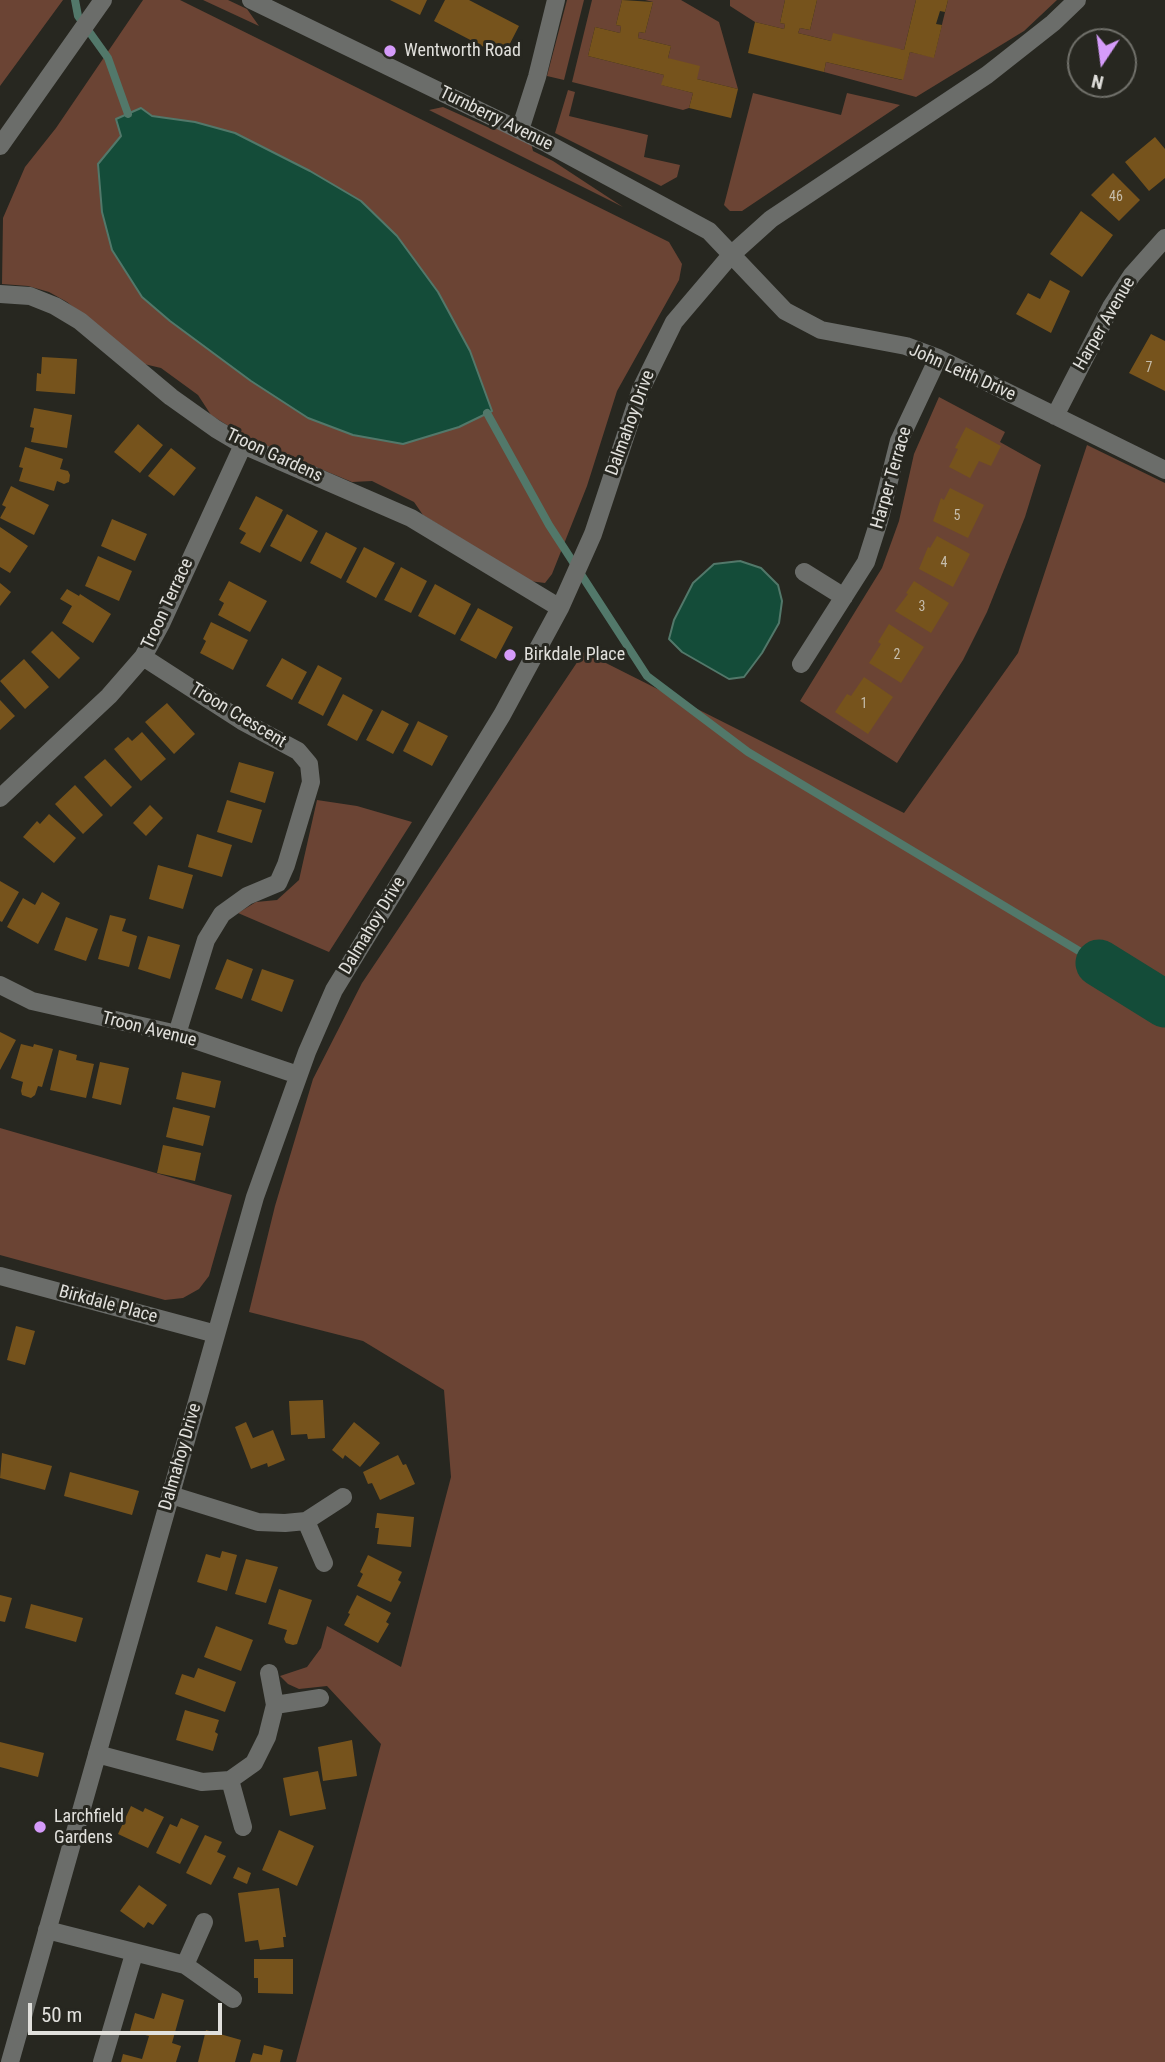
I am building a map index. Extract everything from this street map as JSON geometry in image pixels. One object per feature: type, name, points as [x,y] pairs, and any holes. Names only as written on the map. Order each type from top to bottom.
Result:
[{"type":"street","points":[[0,146],[103,0]]},
{"type":"street","name":"Turnberry Avenue","points":[[251,0],[520,130],[709,231],[731,255]]},
{"type":"street","points":[[520,130],[537,77],[555,0]]},
{"type":"street","name":"Dalmahoy Drive","points":[[10,2062],[255,1198],[298,1075],[334,990],[502,715],[560,608],[593,534],[641,389],[674,322],[731,255],[771,219],[987,75],[1053,23],[1077,0]]},
{"type":"street","name":"Harper Avenue","points":[[1055,416],[1111,307],[1132,275],[1165,239]]},
{"type":"street","name":"John Leith Drive","points":[[731,255],[785,311],[821,330],[906,346],[938,358],[1165,470]]},
{"type":"street","name":"Troon Gardens","points":[[0,294],[30,296],[55,306],[80,321],[171,397],[216,429],[243,445],[411,518],[560,608]]},
{"type":"street","name":"Harper Terrace","points":[[801,664],[866,562],[899,441],[938,358]]},
{"type":"street","name":"Troon Terrace","points":[[0,798],[109,696],[143,657],[161,624],[243,445]]},
{"type":"street","points":[[804,572],[844,597]]},
{"type":"street","name":"Troon Crescent","points":[[143,657],[242,721],[298,751],[309,764],[311,782],[278,883],[247,896],[222,914],[206,940],[177,1034]]},
{"type":"street","name":"Troon Avenue","points":[[0,985],[44,1004],[177,1034],[298,1075]]},
{"type":"street","name":"Birkdale Place","points":[[0,1276],[216,1334]]},
{"type":"street","points":[[171,1495],[258,1522],[285,1524],[306,1521],[343,1496]]},
{"type":"street","points":[[306,1521],[324,1563]]},
{"type":"street","points":[[97,1755],[202,1782],[230,1780],[254,1763],[267,1737],[275,1705],[269,1673]]},
{"type":"street","points":[[275,1705],[320,1698]]},
{"type":"street","points":[[230,1780],[243,1827]]},
{"type":"street","points":[[185,1965],[204,1922]]},
{"type":"street","points":[[47,1930],[185,1965],[233,1999]]},
{"type":"street","points":[[102,2062],[134,1954]]},
{"type":"shaded area","points":[[0,0],[63,0],[0,86]]},
{"type":"shaded area","points":[[143,0],[180,0],[669,242],[682,264],[679,280],[617,391],[587,486],[552,574],[545,583],[529,581],[423,515],[414,502],[372,481],[352,482],[251,440],[211,415],[198,395],[161,368],[144,364],[67,302],[49,292],[28,286],[2,284],[3,218],[25,167],[56,128]]},
{"type":"shaded area","points":[[203,0],[228,0],[247,9],[259,26]]},
{"type":"shaded area","points":[[567,0],[584,0],[564,80],[547,76]]},
{"type":"shaded area","points":[[592,0],[622,0],[616,25],[621,26],[620,33],[595,27],[588,56],[664,75],[662,85],[693,93],[689,108],[683,110],[572,82]]},
{"type":"shaded area","points":[[645,0],[681,0],[719,22],[738,89],[697,79],[668,58],[671,46],[638,38],[639,32],[645,33],[653,2]]},
{"type":"shaded area","points":[[730,0],[785,0],[780,23],[785,24],[784,29],[755,22],[730,6]]},
{"type":"shaded area","points":[[817,0],[916,0],[904,50],[831,41],[798,33],[800,28],[810,30]]},
{"type":"shaded area","points":[[948,0],[1057,0],[1024,31],[916,97],[824,72],[826,62],[902,80],[910,52],[934,57]]},
{"type":"shaded area","points":[[568,90],[575,92],[569,116],[648,135],[644,157],[680,165],[677,177],[661,186],[555,133]]},
{"type":"shaded area","points":[[753,93],[841,115],[847,93],[900,105],[742,211],[730,211],[724,205]]},
{"type":"shaded area","points":[[443,107],[494,130],[503,126],[530,139],[533,151],[623,207],[429,110]]},
{"type":"shaded area","points":[[141,108],[152,116],[195,122],[235,133],[310,171],[361,201],[397,236],[438,292],[470,351],[492,411],[459,427],[403,444],[353,435],[308,418],[251,381],[142,297],[112,250],[102,212],[98,164],[121,136],[116,119]]},
{"type":"shaded area","points":[[939,397],[1005,432],[1000,442],[1041,465],[1025,517],[987,612],[963,660],[897,763],[800,701],[882,568],[899,521],[914,454]]},
{"type":"shaded area","points":[[1087,445],[1165,483],[1165,2062],[296,2062],[381,1744],[327,1686],[299,1689],[280,1676],[307,1667],[321,1648],[327,1626],[401,1667],[451,1477],[444,1390],[363,1341],[249,1312],[275,1206],[313,1079],[362,983],[584,652],[904,813],[1018,653]]},
{"type":"shaded area","points":[[740,561],[761,568],[778,585],[782,601],[779,623],[762,653],[744,677],[729,679],[682,652],[669,639],[674,620],[693,583],[714,564]]},
{"type":"shaded area","points":[[317,800],[357,806],[412,822],[329,952],[238,913],[256,902],[277,900],[299,880]]},
{"type":"shaded area","points":[[0,1128],[232,1195],[209,1276],[199,1289],[183,1298],[165,1300],[0,1255]]},
{"type":"building","points":[[390,0],[427,0],[420,15]]},
{"type":"building","points":[[445,0],[469,0],[519,26],[503,57],[434,21]]},
{"type":"building","points":[[622,0],[653,2],[645,33],[639,32],[638,38],[671,46],[668,58],[700,66],[697,79],[738,89],[731,118],[689,108],[693,93],[661,85],[664,75],[588,56],[595,27],[620,33],[621,26],[616,25]]},
{"type":"building","points":[[785,0],[817,0],[810,30],[800,28],[798,33],[831,41],[833,33],[904,50],[916,0],[948,0],[945,12],[940,11],[936,24],[942,25],[934,58],[910,52],[903,80],[826,62],[824,72],[748,53],[755,22],[784,29],[785,24],[780,23]]},
{"type":"building","points":[[1155,137],[1165,149],[1165,178],[1149,191],[1125,162]]},
{"type":"building","points":[[1113,173],[1140,200],[1119,221],[1091,195]]},
{"type":"building","points":[[1081,211],[1113,235],[1082,277],[1050,254]]},
{"type":"building","points":[[1050,280],[1070,291],[1051,333],[1016,314],[1028,293],[1040,299]]},
{"type":"building","points":[[1151,334],[1165,341],[1165,391],[1129,373]]},
{"type":"building","points":[[42,357],[77,359],[75,394],[36,391],[37,373],[41,374]]},
{"type":"building","points":[[34,408],[72,415],[67,448],[31,442],[34,428],[30,427]]},
{"type":"building","points":[[138,424],[163,445],[140,473],[114,452]]},
{"type":"building","points":[[966,427],[1001,446],[991,466],[979,461],[970,478],[949,467]]},
{"type":"building","points":[[25,447],[63,459],[60,469],[68,471],[69,482],[64,484],[57,481],[54,491],[19,481],[23,468],[19,467]]},
{"type":"building","points":[[171,448],[196,468],[174,496],[148,476]]},
{"type":"building","points":[[11,486],[49,505],[34,535],[0,518],[6,507],[2,505]]},
{"type":"building","points":[[950,488],[984,505],[968,538],[933,521],[941,498],[944,500]]},
{"type":"building","points":[[256,496],[283,510],[260,553],[240,543],[246,533],[239,529]]},
{"type":"building","points":[[287,514],[318,531],[301,562],[270,546]]},
{"type":"building","points":[[112,519],[147,534],[135,561],[101,546]]},
{"type":"building","points":[[0,527],[28,546],[10,573],[0,567]]},
{"type":"building","points":[[326,532],[357,548],[341,579],[310,563]]},
{"type":"building","points":[[937,536],[970,554],[953,587],[919,569],[928,547],[930,548]]},
{"type":"building","points":[[364,547],[395,563],[376,598],[346,582]]},
{"type":"building","points":[[98,556],[132,571],[119,601],[85,586]]},
{"type":"building","points":[[401,567],[427,581],[411,613],[384,600]]},
{"type":"building","points":[[229,581],[267,601],[250,632],[218,615],[224,603],[219,600]]},
{"type":"building","points":[[914,581],[949,603],[931,633],[895,611]]},
{"type":"building","points":[[0,583],[11,592],[0,606]]},
{"type":"building","points":[[435,584],[471,604],[455,635],[418,616]]},
{"type":"building","points":[[67,589],[111,614],[93,643],[62,623],[72,606],[60,599]]},
{"type":"building","points":[[478,608],[513,627],[496,659],[460,640]]},
{"type":"building","points":[[211,622],[248,640],[233,670],[200,653]]},
{"type":"building","points":[[889,624],[924,647],[901,683],[869,663]]},
{"type":"building","points":[[52,631],[80,658],[59,679],[31,652]]},
{"type":"building","points":[[282,658],[307,672],[292,700],[266,686]]},
{"type":"building","points":[[24,659],[49,687],[25,709],[0,681]]},
{"type":"building","points":[[318,665],[342,678],[323,716],[298,703]]},
{"type":"building","points":[[864,677],[893,697],[868,734],[835,712],[847,694],[851,696]]},
{"type":"building","points":[[343,694],[373,710],[357,741],[327,725]]},
{"type":"building","points":[[0,700],[15,716],[0,730]]},
{"type":"building","points":[[167,703],[195,734],[174,754],[145,722]]},
{"type":"building","points":[[382,710],[409,724],[393,754],[366,740]]},
{"type":"building","points":[[418,721],[448,736],[432,766],[403,751]]},
{"type":"building","points":[[142,732],[166,759],[141,781],[114,749],[128,737],[132,741]]},
{"type":"building","points":[[105,759],[132,787],[111,807],[84,777]]},
{"type":"building","points":[[239,762],[274,772],[265,803],[230,792]]},
{"type":"building","points":[[75,785],[103,815],[83,834],[55,804]]},
{"type":"building","points":[[227,800],[262,810],[252,843],[217,832]]},
{"type":"building","points":[[150,805],[163,818],[146,836],[133,823]]},
{"type":"building","points":[[49,814],[76,838],[54,863],[23,837],[37,821],[40,824]]},
{"type":"building","points":[[197,834],[232,845],[222,877],[188,867]]},
{"type":"building","points":[[158,865],[193,875],[183,909],[149,899]]},
{"type":"building","points":[[0,881],[19,892],[2,922],[0,921]]},
{"type":"building","points":[[42,892],[60,903],[38,944],[7,927],[23,898],[35,905]]},
{"type":"building","points":[[110,915],[126,919],[122,931],[137,936],[129,967],[98,959]]},
{"type":"building","points":[[66,917],[98,929],[86,961],[54,950]]},
{"type":"building","points":[[148,936],[180,945],[170,979],[138,969]]},
{"type":"building","points":[[227,959],[253,969],[242,999],[215,989]]},
{"type":"building","points":[[262,969],[294,980],[282,1012],[251,1000]]},
{"type":"building","points":[[0,1032],[16,1040],[0,1070]]},
{"type":"building","points":[[21,1044],[53,1049],[42,1087],[38,1086],[31,1098],[22,1095],[23,1082],[11,1078]]},
{"type":"building","points":[[59,1050],[77,1055],[76,1060],[94,1064],[86,1098],[50,1090]]},
{"type":"building","points":[[100,1062],[129,1068],[121,1105],[92,1098]]},
{"type":"building","points":[[182,1072],[221,1081],[215,1108],[176,1099]]},
{"type":"building","points":[[173,1107],[210,1116],[203,1146],[166,1137]]},
{"type":"building","points":[[163,1145],[201,1153],[195,1181],[157,1173]]},
{"type":"building","points":[[16,1326],[35,1331],[25,1365],[7,1360]]},
{"type":"building","points":[[323,1400],[325,1438],[308,1439],[307,1434],[291,1435],[289,1401]]},
{"type":"building","points":[[246,1422],[253,1438],[273,1430],[285,1460],[268,1467],[267,1463],[251,1469],[235,1427]]},
{"type":"building","points":[[354,1422],[380,1443],[360,1467],[345,1455],[343,1459],[332,1450]]},
{"type":"building","points":[[2,1453],[52,1466],[45,1490],[0,1478]]},
{"type":"building","points":[[398,1455],[403,1465],[406,1464],[415,1484],[380,1500],[363,1472]]},
{"type":"building","points":[[70,1472],[139,1491],[132,1515],[64,1496]]},
{"type":"building","points":[[377,1513],[414,1517],[411,1547],[377,1544]]},
{"type":"building","points":[[222,1551],[237,1555],[227,1591],[197,1582],[206,1554],[220,1558]]},
{"type":"building","points":[[368,1555],[402,1572],[398,1580],[401,1582],[391,1602],[357,1586]]},
{"type":"building","points":[[246,1559],[278,1567],[266,1603],[235,1594]]},
{"type":"building","points":[[279,1589],[312,1600],[297,1644],[286,1643],[284,1639],[287,1630],[268,1624]]},
{"type":"building","points":[[0,1595],[12,1598],[5,1622],[0,1621]]},
{"type":"building","points":[[357,1595],[391,1613],[386,1622],[389,1624],[378,1643],[344,1625]]},
{"type":"building","points":[[31,1604],[83,1618],[76,1642],[25,1628]]},
{"type":"building","points":[[216,1626],[253,1640],[241,1671],[204,1657]]},
{"type":"building","points":[[198,1668],[236,1682],[225,1712],[175,1694],[182,1674],[194,1678]]},
{"type":"building","points":[[185,1710],[219,1720],[213,1751],[176,1740]]},
{"type":"building","points":[[352,1740],[357,1776],[323,1781],[318,1747]]},
{"type":"building","points":[[0,1742],[44,1753],[38,1777],[0,1767]]},
{"type":"building","points":[[318,1771],[326,1809],[290,1816],[283,1778]]},
{"type":"building","points":[[131,1806],[143,1812],[145,1808],[164,1817],[148,1848],[118,1834]]},
{"type":"building","points":[[181,1818],[199,1826],[180,1864],[156,1853],[170,1824],[177,1827]]},
{"type":"building","points":[[279,1830],[314,1846],[297,1886],[262,1870]]},
{"type":"building","points":[[205,1835],[222,1842],[217,1852],[226,1856],[211,1885],[186,1873]]},
{"type":"building","points":[[238,1867],[251,1873],[247,1884],[233,1878]]},
{"type":"building","points":[[139,1885],[167,1905],[153,1925],[148,1922],[144,1928],[120,1911]]},
{"type":"building","points":[[279,1888],[286,1937],[283,1937],[284,1947],[260,1950],[258,1940],[245,1942],[238,1893]]},
{"type":"building","points":[[254,1959],[293,1959],[293,1994],[258,1993],[258,1978],[254,1978]]},
{"type":"building","points":[[162,1993],[184,2000],[172,2043],[181,2046],[176,2062],[121,2062],[123,2054],[142,2059],[149,2036],[130,2031],[135,2013],[154,2019]]},
{"type":"building","points":[[206,2030],[241,2040],[235,2062],[198,2062]]},
{"type":"building","points":[[264,2045],[283,2050],[280,2062],[250,2062],[253,2053],[262,2055]]},
{"type":"waterway","points":[[75,0],[78,16],[108,58],[128,114]]},
{"type":"waterway","points":[[487,413],[549,525],[647,676],[748,752],[1099,963]]},
{"type":"waterway","points":[[1099,963],[1165,1004]]},
{"type":"place","name":"Wentworth Road","points":[[390,51]]},
{"type":"place","name":"Birkdale Place","points":[[510,655]]},
{"type":"place","name":"Larchfield Gardens","points":[[40,1827]]}]
